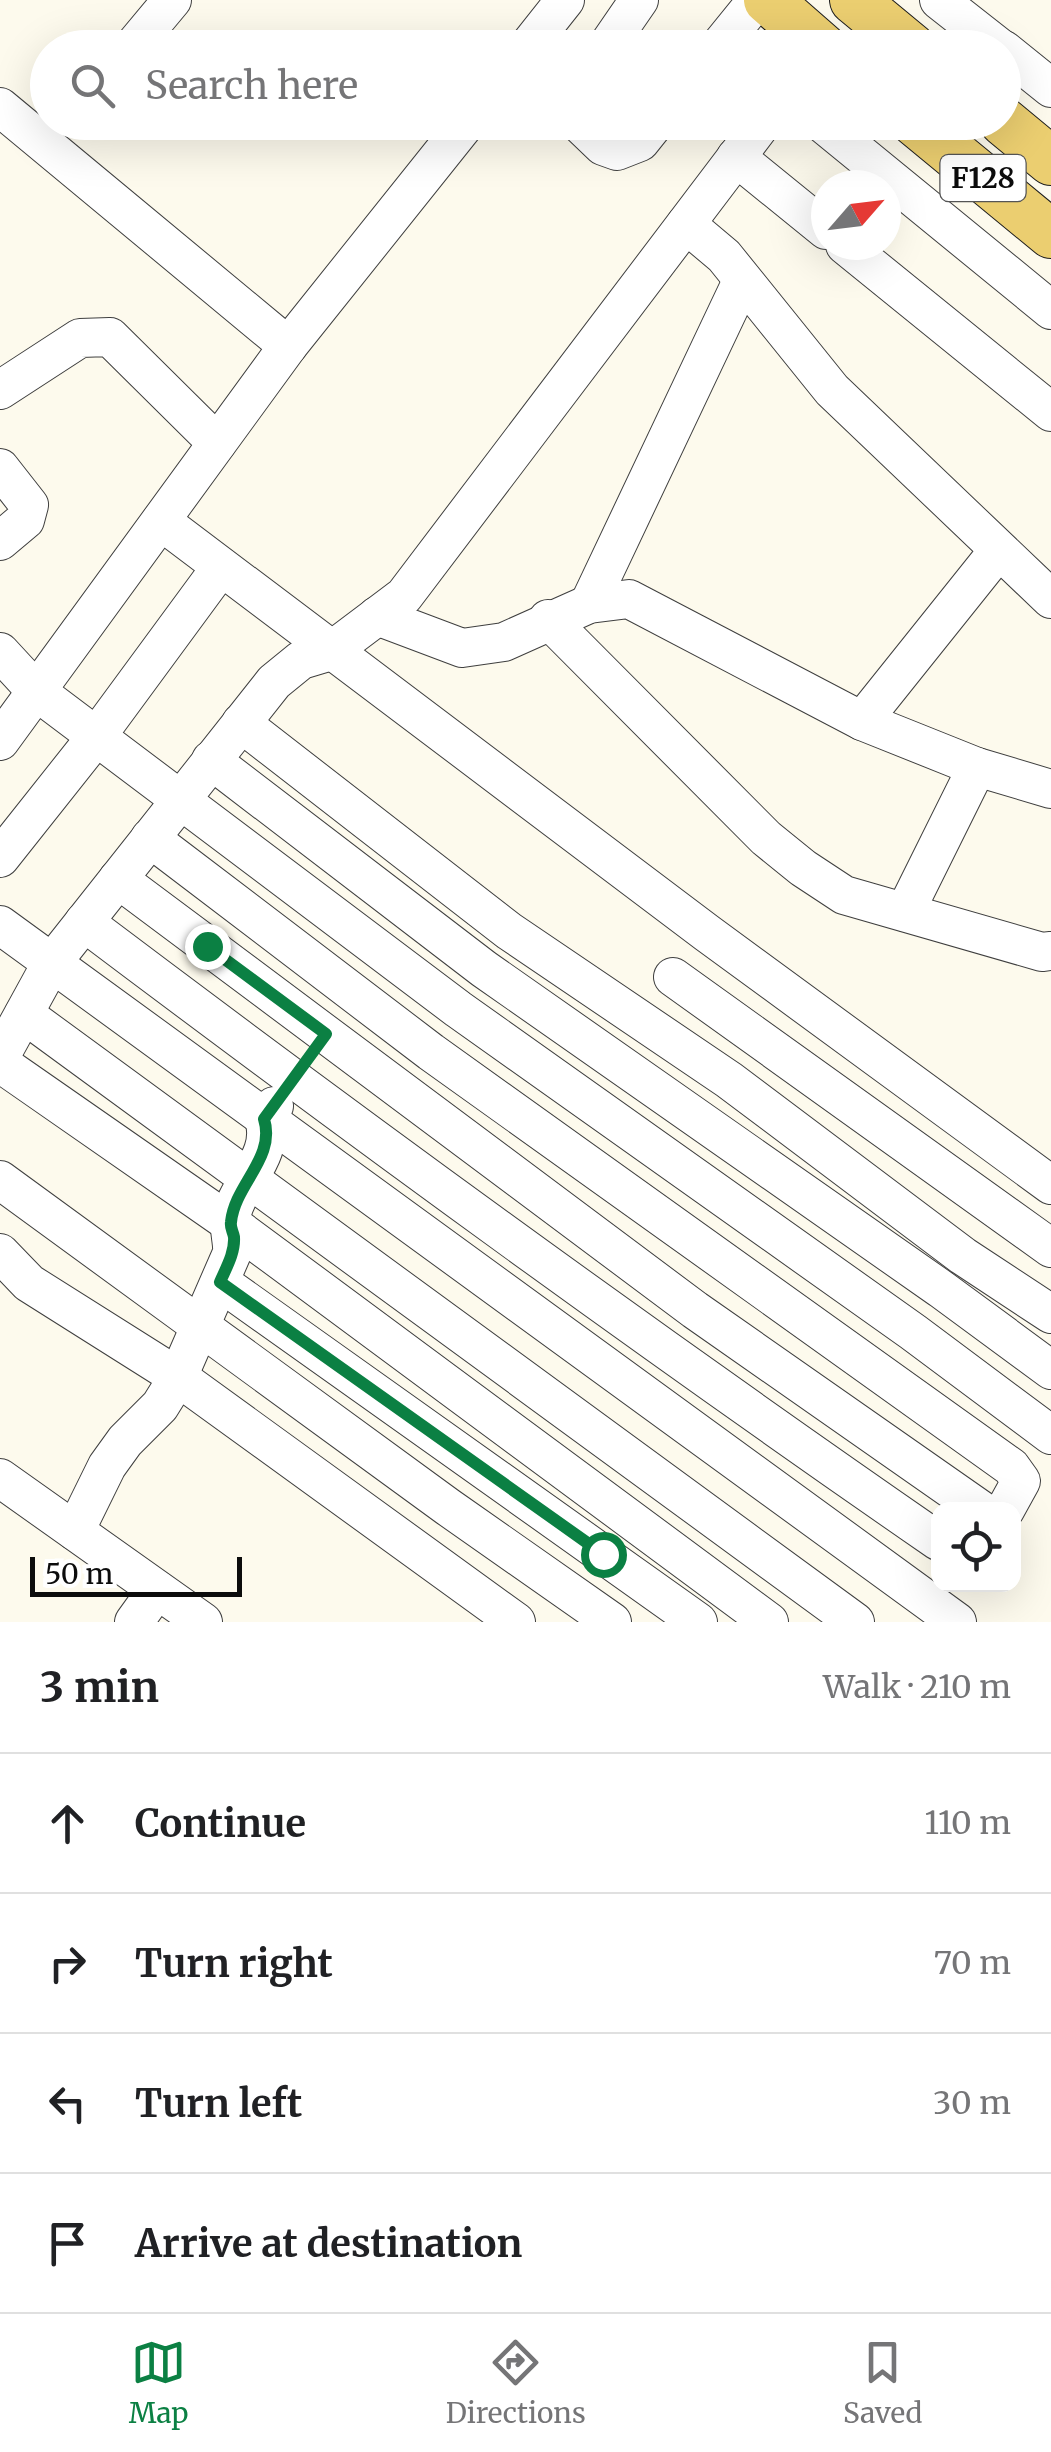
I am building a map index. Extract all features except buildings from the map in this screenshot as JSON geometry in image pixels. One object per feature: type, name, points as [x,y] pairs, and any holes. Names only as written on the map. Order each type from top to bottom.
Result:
[{"type":"main road","points":[[768,0],[802,30]]},
{"type":"main road","points":[[854,0],[890,30]]},
{"type":"main road","name":"F128","points":[[1021,136],[1051,161]]},
{"type":"main road","name":"F128","points":[[937,140],[1051,234]]},
{"type":"street","points":[[147,30],[172,0]]},
{"type":"street","points":[[541,30],[565,0]]},
{"type":"street","points":[[733,30],[757,0]]},
{"type":"street","points":[[939,0],[978,30]]},
{"type":"street","points":[[1021,64],[1051,88]]},
{"type":"street","points":[[0,107],[30,121]]},
{"type":"street","points":[[65,140],[288,346]]},
{"type":"street","points":[[0,741],[288,346],[453,140]]},
{"type":"street","points":[[597,140],[618,152],[642,140]]},
{"type":"street","points":[[750,140],[404,596],[330,651],[301,660],[274,682],[51,964],[0,1060],[230,1223],[503,1426],[731,1611],[770,1622]]},
{"type":"street","points":[[843,140],[1051,310]]},
{"type":"street","points":[[736,158],[811,218]]},
{"type":"street","points":[[686,224],[724,256],[832,390],[1051,599]]},
{"type":"street","points":[[864,260],[1051,412]]},
{"type":"street","points":[[588,604],[742,281]]},
{"type":"street","points":[[0,390],[80,338],[110,337],[217,443]]},
{"type":"street","points":[[0,468],[29,505],[24,520],[0,541]]},
{"type":"street","points":[[160,521],[707,933],[1051,1185]]},
{"type":"street","points":[[862,721],[998,551]]},
{"type":"street","points":[[0,858],[96,737],[221,568]]},
{"type":"street","points":[[376,616],[462,648],[504,642],[588,604],[628,598],[862,721],[977,767],[1051,790]]},
{"type":"street","points":[[548,620],[766,838],[844,895],[1042,952],[1051,951]]},
{"type":"street","points":[[0,652],[36,691],[458,1010],[1051,1434]]},
{"type":"street","points":[[241,723],[508,931],[729,1080],[962,1256],[1051,1314]]},
{"type":"street","points":[[211,760],[484,969],[1051,1370]]},
{"type":"street","points":[[905,912],[977,767]]},
{"type":"street","points":[[150,838],[431,1052],[1010,1466],[1021,1481],[1009,1502]]},
{"type":"street","points":[[118,879],[695,1310],[970,1502]]},
{"type":"street","points":[[84,922],[293,1080],[667,1352],[931,1536]]},
{"type":"street","points":[[0,925],[639,1392],[948,1605]]},
{"type":"street","points":[[431,1052],[508,931]]},
{"type":"street","points":[[641,1020],[707,933]]},
{"type":"street","points":[[674,977],[1051,1248]]},
{"type":"street","points":[[264,1119],[355,994]]},
{"type":"street","points":[[24,1014],[855,1622]]},
{"type":"street","points":[[648,1208],[729,1080]]},
{"type":"street","points":[[75,1531],[108,1466],[125,1441],[160,1406],[178,1377],[232,1254],[234,1237],[230,1223],[266,1148],[269,1133],[264,1119]]},
{"type":"street","points":[[0,1180],[612,1622]]},
{"type":"street","points":[[0,1253],[30,1283],[178,1377],[516,1622]]},
{"type":"street","points":[[829,1465],[859,1424],[883,1376],[962,1256]]},
{"type":"street","points":[[639,1392],[726,1264]]},
{"type":"street","points":[[220,1282],[698,1622]]},
{"type":"street","points":[[418,1551],[503,1426]]},
{"type":"street","points":[[0,1478],[202,1622]]},
{"type":"street","points":[[134,1622],[157,1590]]},
{"type":"route","points":[[207,946],[326,1034],[264,1119],[269,1133],[266,1148],[230,1223],[234,1237],[232,1254],[220,1282],[603,1554]]}]
